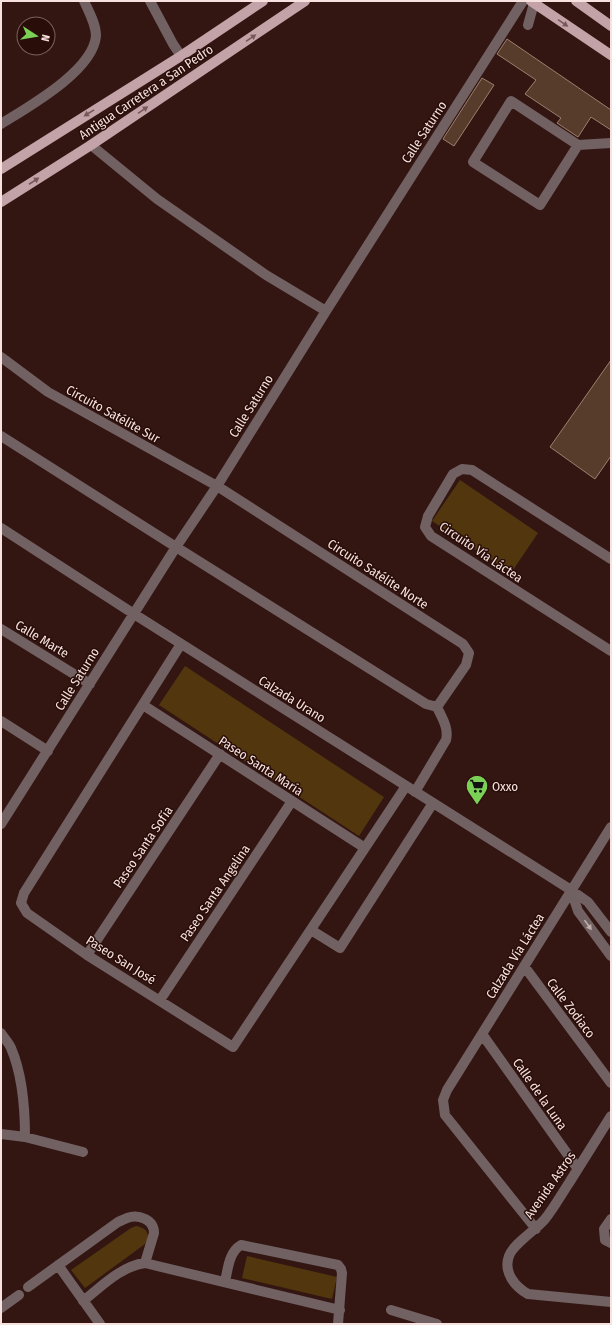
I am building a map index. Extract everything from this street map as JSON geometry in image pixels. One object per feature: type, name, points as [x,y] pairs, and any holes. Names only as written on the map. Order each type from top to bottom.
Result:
[{"type":"main road","name":"Antigua Carretera a San Pedro","points":[[1,169],[180,56],[263,1]]},
{"type":"main road","name":"Antigua Carretera a San Pedro","points":[[1,202],[91,145],[305,1]]},
{"type":"main road","points":[[576,1],[611,26]]},
{"type":"main road","points":[[532,2],[611,55]]},
{"type":"street","points":[[1,124],[66,80],[88,58],[94,45],[96,35],[95,26],[84,1]]},
{"type":"street","points":[[150,1],[180,56]]},
{"type":"street","name":"Calle Saturno","points":[[2,818],[48,751],[176,547],[217,486],[523,1]]},
{"type":"street","points":[[528,25],[532,2]]},
{"type":"street","points":[[578,145],[540,204],[473,162],[512,101],[578,145],[611,143]]},
{"type":"street","points":[[91,145],[164,204],[266,275],[326,311]]},
{"type":"street","name":"Circuito Satélite Sur","points":[[1,357],[48,392],[217,486]]},
{"type":"street","points":[[1,436],[426,704],[437,707],[446,728],[446,740],[415,792]]},
{"type":"street","name":"Circuito Vía Láctea","points":[[611,559],[472,470],[462,469],[453,474],[428,516],[425,527],[431,536],[611,651]]},
{"type":"street","name":"Circuito Satélite Norte","points":[[217,486],[463,644],[469,653],[466,665],[437,707]]},
{"type":"street","name":"Calzada Urano","points":[[1,528],[181,644],[571,890],[588,902],[611,932]]},
{"type":"street","name":"Calle Marte","points":[[1,629],[90,684]]},
{"type":"street","name":"Paseo San José","points":[[181,644],[24,893],[21,903],[27,914],[87,955],[233,1047],[406,786]]},
{"type":"street","name":"Paseo Santa María","points":[[143,705],[365,848]]},
{"type":"street","points":[[1,721],[48,751]]},
{"type":"street","name":"Paseo Santa Sofía","points":[[87,955],[220,754]]},
{"type":"street","name":"Paseo Santa Angelina","points":[[160,1000],[292,801]]},
{"type":"street","points":[[311,930],[340,948],[433,804]]},
{"type":"street","name":"Calzada Vía Láctea","points":[[536,1229],[445,1115],[443,1100],[447,1090],[611,827]]},
{"type":"street","points":[[571,890],[578,911],[611,956]]},
{"type":"street","name":"Calle Zodiaco","points":[[524,966],[611,1083]]},
{"type":"street","points":[[1,1033],[11,1048],[20,1075],[25,1114],[25,1137]]},
{"type":"street","name":"Calle de la Luna","points":[[482,1034],[578,1169]]},
{"type":"street","name":"Avenida Astros","points":[[611,1116],[545,1220],[514,1249],[509,1256],[507,1265],[508,1273],[514,1283],[520,1290],[528,1294],[611,1302]]},
{"type":"street","points":[[1,1134],[25,1137],[83,1152]]},
{"type":"street","points":[[28,1287],[118,1222],[126,1218],[144,1218],[151,1223],[154,1228],[154,1233],[145,1263]]},
{"type":"street","points":[[611,1218],[604,1229],[605,1240],[611,1243]]},
{"type":"street","points":[[225,1282],[232,1252],[241,1245],[338,1265],[341,1268],[342,1273],[338,1324]]},
{"type":"street","points":[[83,1301],[117,1275],[136,1264],[145,1263],[340,1310]]},
{"type":"street","points":[[58,1265],[100,1324]]},
{"type":"street","points":[[1,1308],[19,1295]]},
{"type":"street","points":[[391,1310],[424,1322],[436,1324]]},
{"type":"shaded area","points":[[460,480],[538,533],[511,573],[432,521]]},
{"type":"shaded area","points":[[185,666],[384,797],[359,836],[159,705]]},
{"type":"shaded area","points":[[136,1226],[143,1228],[148,1234],[145,1244],[85,1288],[71,1270]]},
{"type":"shaded area","points":[[247,1256],[337,1277],[332,1299],[242,1278]]},
{"type":"building","points":[[507,39],[611,110],[611,130],[591,117],[578,137],[557,123],[561,118],[525,94],[536,80],[497,54]]},
{"type":"building","points":[[482,78],[494,85],[454,146],[443,139]]},
{"type":"building","points":[[611,360],[611,456],[595,479],[550,447]]},
{"type":"place","name":"Oxxo","points":[[477,806]]}]
